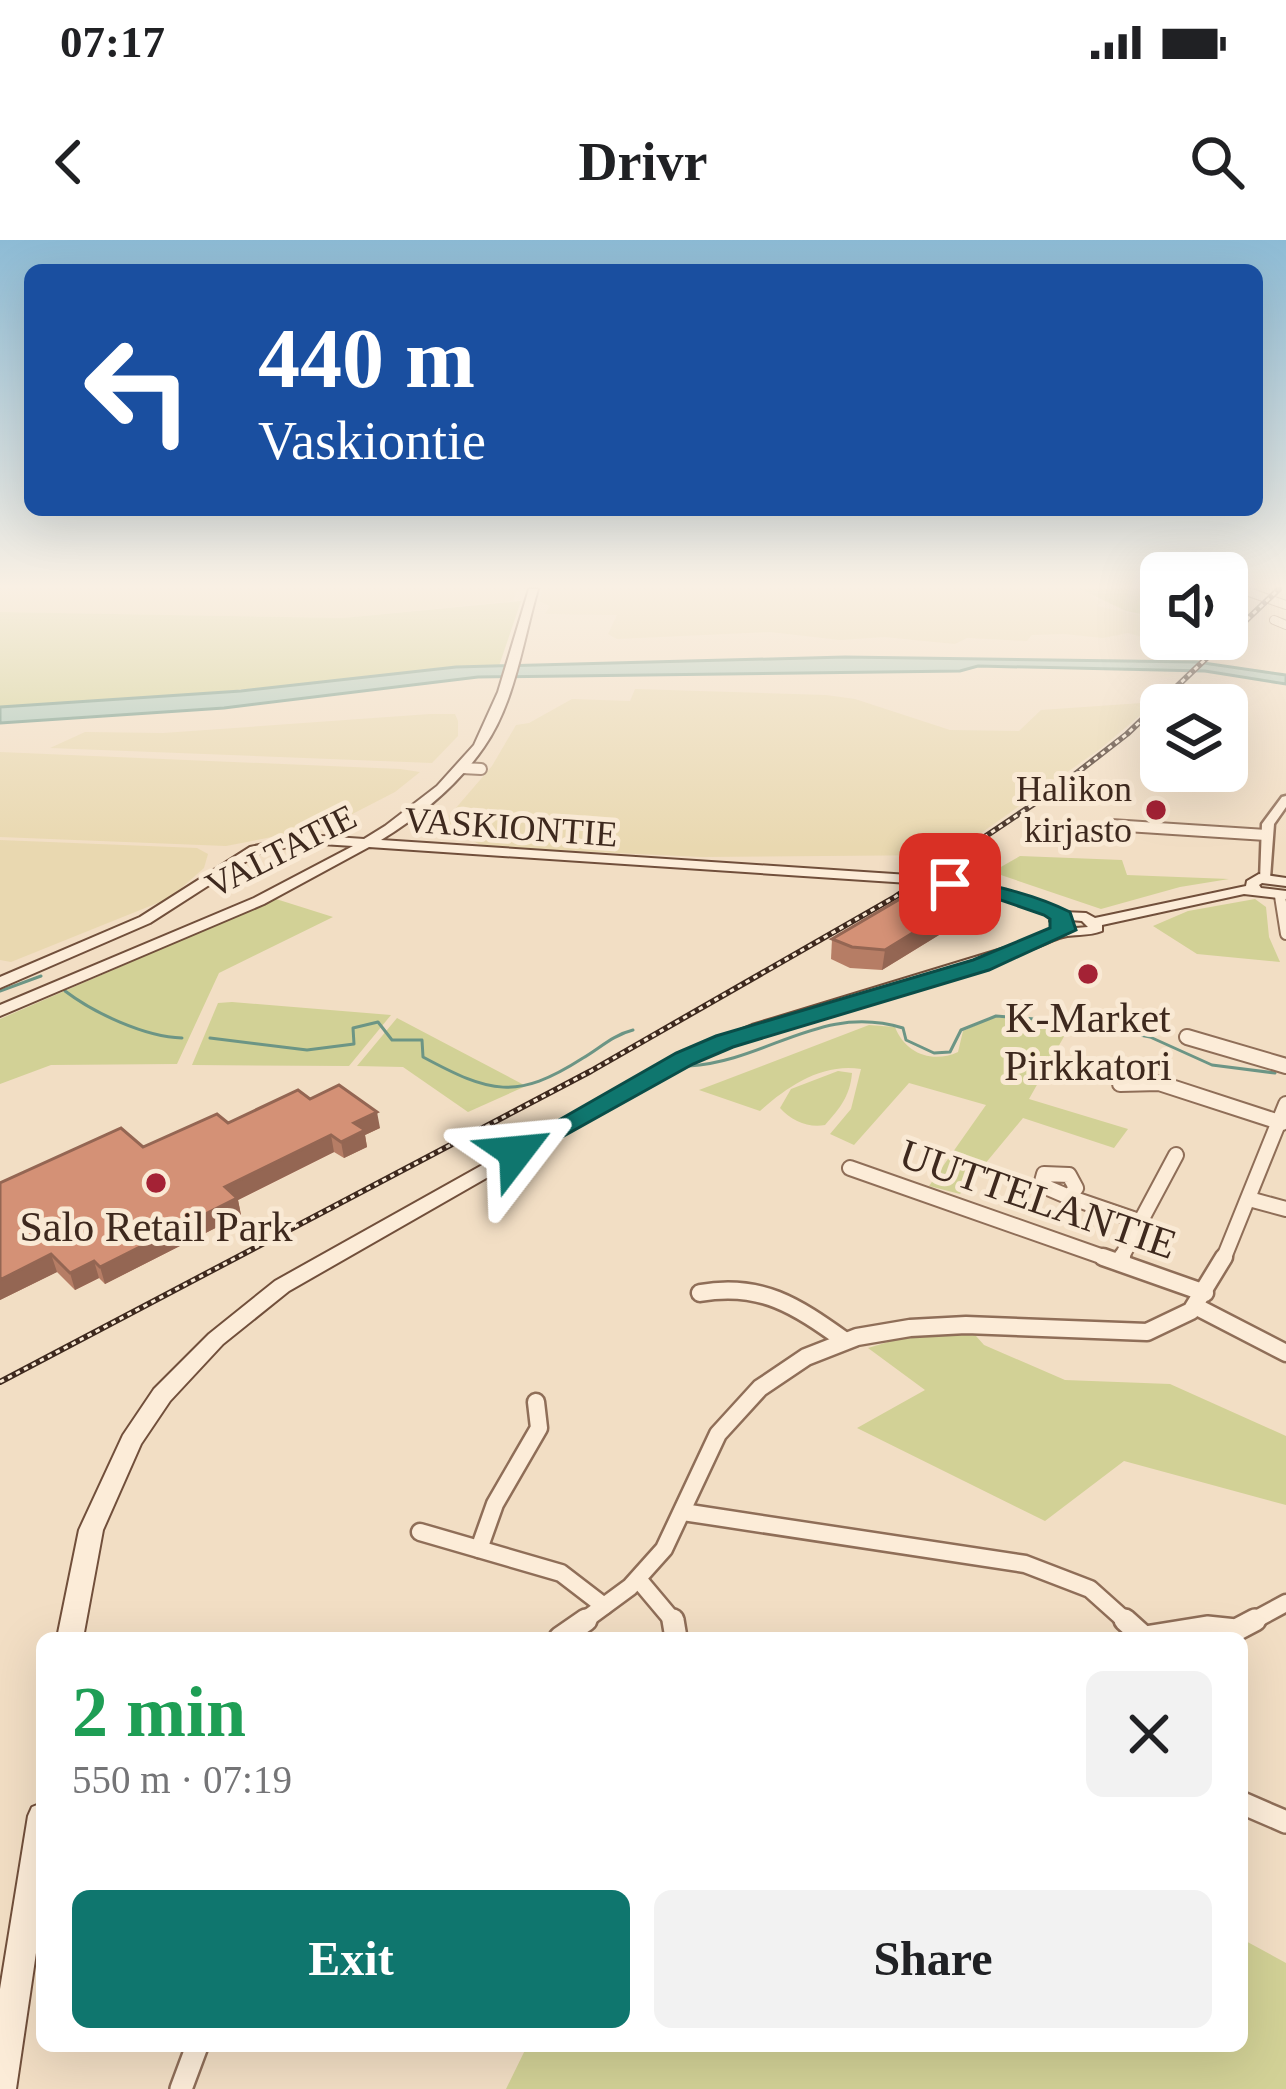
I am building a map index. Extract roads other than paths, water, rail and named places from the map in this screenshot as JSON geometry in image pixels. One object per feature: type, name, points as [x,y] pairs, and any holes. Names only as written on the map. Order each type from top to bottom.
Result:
[{"type":"main road","name":"VALTATIE","points":[[0,1011],[236,910],[366,844],[462,768],[487,730],[506,675]]},
{"type":"main road","points":[[0,982],[171,907],[255,850],[306,839],[366,844]]},
{"type":"main road","name":"VASKIONTIE","points":[[366,844],[537,862],[758,870]]},
{"type":"main road","name":"VASKIONTIE","points":[[366,844],[976,887],[1064,923]]},
{"type":"main road","points":[[341,858],[390,849]]},
{"type":"main road","points":[[71,1632],[91,1530],[131,1441],[162,1395],[216,1339],[331,1256],[685,1058],[758,1028],[981,965],[1064,923],[1090,932],[1097,928],[1095,922],[1259,883],[1284,891]]},
{"type":"main road","points":[[0,2089],[36,1855]]},
{"type":"street","points":[[462,768],[481,769]]},
{"type":"street","points":[[1259,883],[1271,816],[1286,799]]},
{"type":"street","points":[[1112,825],[1266,835]]},
{"type":"street","points":[[1284,891],[1286,934]]},
{"type":"street","points":[[1187,1037],[1286,1066]]},
{"type":"street","points":[[1120,1084],[1160,1083],[1282,1124]]},
{"type":"street","points":[[568,1632],[638,1580],[662,1552],[711,1447],[753,1395],[810,1354],[886,1328],[936,1323],[1139,1334],[1168,1328],[1200,1299],[1249,1199],[1286,1104]]},
{"type":"street","points":[[1119,1262],[1176,1155]]},
{"type":"street","name":"UUTTELANTIE","points":[[850,1168],[1119,1262],[1200,1299],[1286,1353]]},
{"type":"street","points":[[1069,1197],[1139,1221]]},
{"type":"street","points":[[1249,1199],[1286,1209]]},
{"type":"street","points":[[700,1292],[743,1284],[788,1302],[844,1340]]},
{"type":"street","points":[[479,1549],[495,1504],[539,1428],[536,1402]]},
{"type":"street","points":[[683,1512],[1025,1564],[1090,1589],[1138,1632]]},
{"type":"street","points":[[420,1532],[561,1573],[604,1606]]},
{"type":"street","points":[[638,1580],[675,1622],[676,1632]]},
{"type":"street","points":[[1179,1632],[1207,1627],[1236,1630],[1286,1603]]},
{"type":"street","points":[[1248,1806],[1286,1822]]},
{"type":"street","points":[[181,2089],[195,2052]]},
{"type":"waterway","points":[[0,991],[41,976]]},
{"type":"waterway","points":[[65,991],[121,1022],[182,1038]]},
{"type":"waterway","points":[[689,1066],[718,1062],[846,1023],[903,1028],[906,1040],[934,1053],[950,1052],[961,1030],[996,1016],[1073,1022],[1150,1037],[1212,1065],[1275,1073]]},
{"type":"waterway","points":[[210,1038],[307,1050],[354,1044],[353,1028],[378,1022],[392,1040],[422,1040],[423,1057],[467,1078],[503,1087],[521,1086],[560,1072],[633,1030]]},
{"type":"railway","points":[[0,1382],[591,1071],[895,897],[1056,789],[1127,734],[1189,675]]},
{"type":"place","name":"Halikon kirjasto","points":[[1156,810]]},
{"type":"place","name":"K-Market Pirkkatori","points":[[1088,974]]},
{"type":"place","name":"Salo Retail Park","points":[[156,1183]]}]
